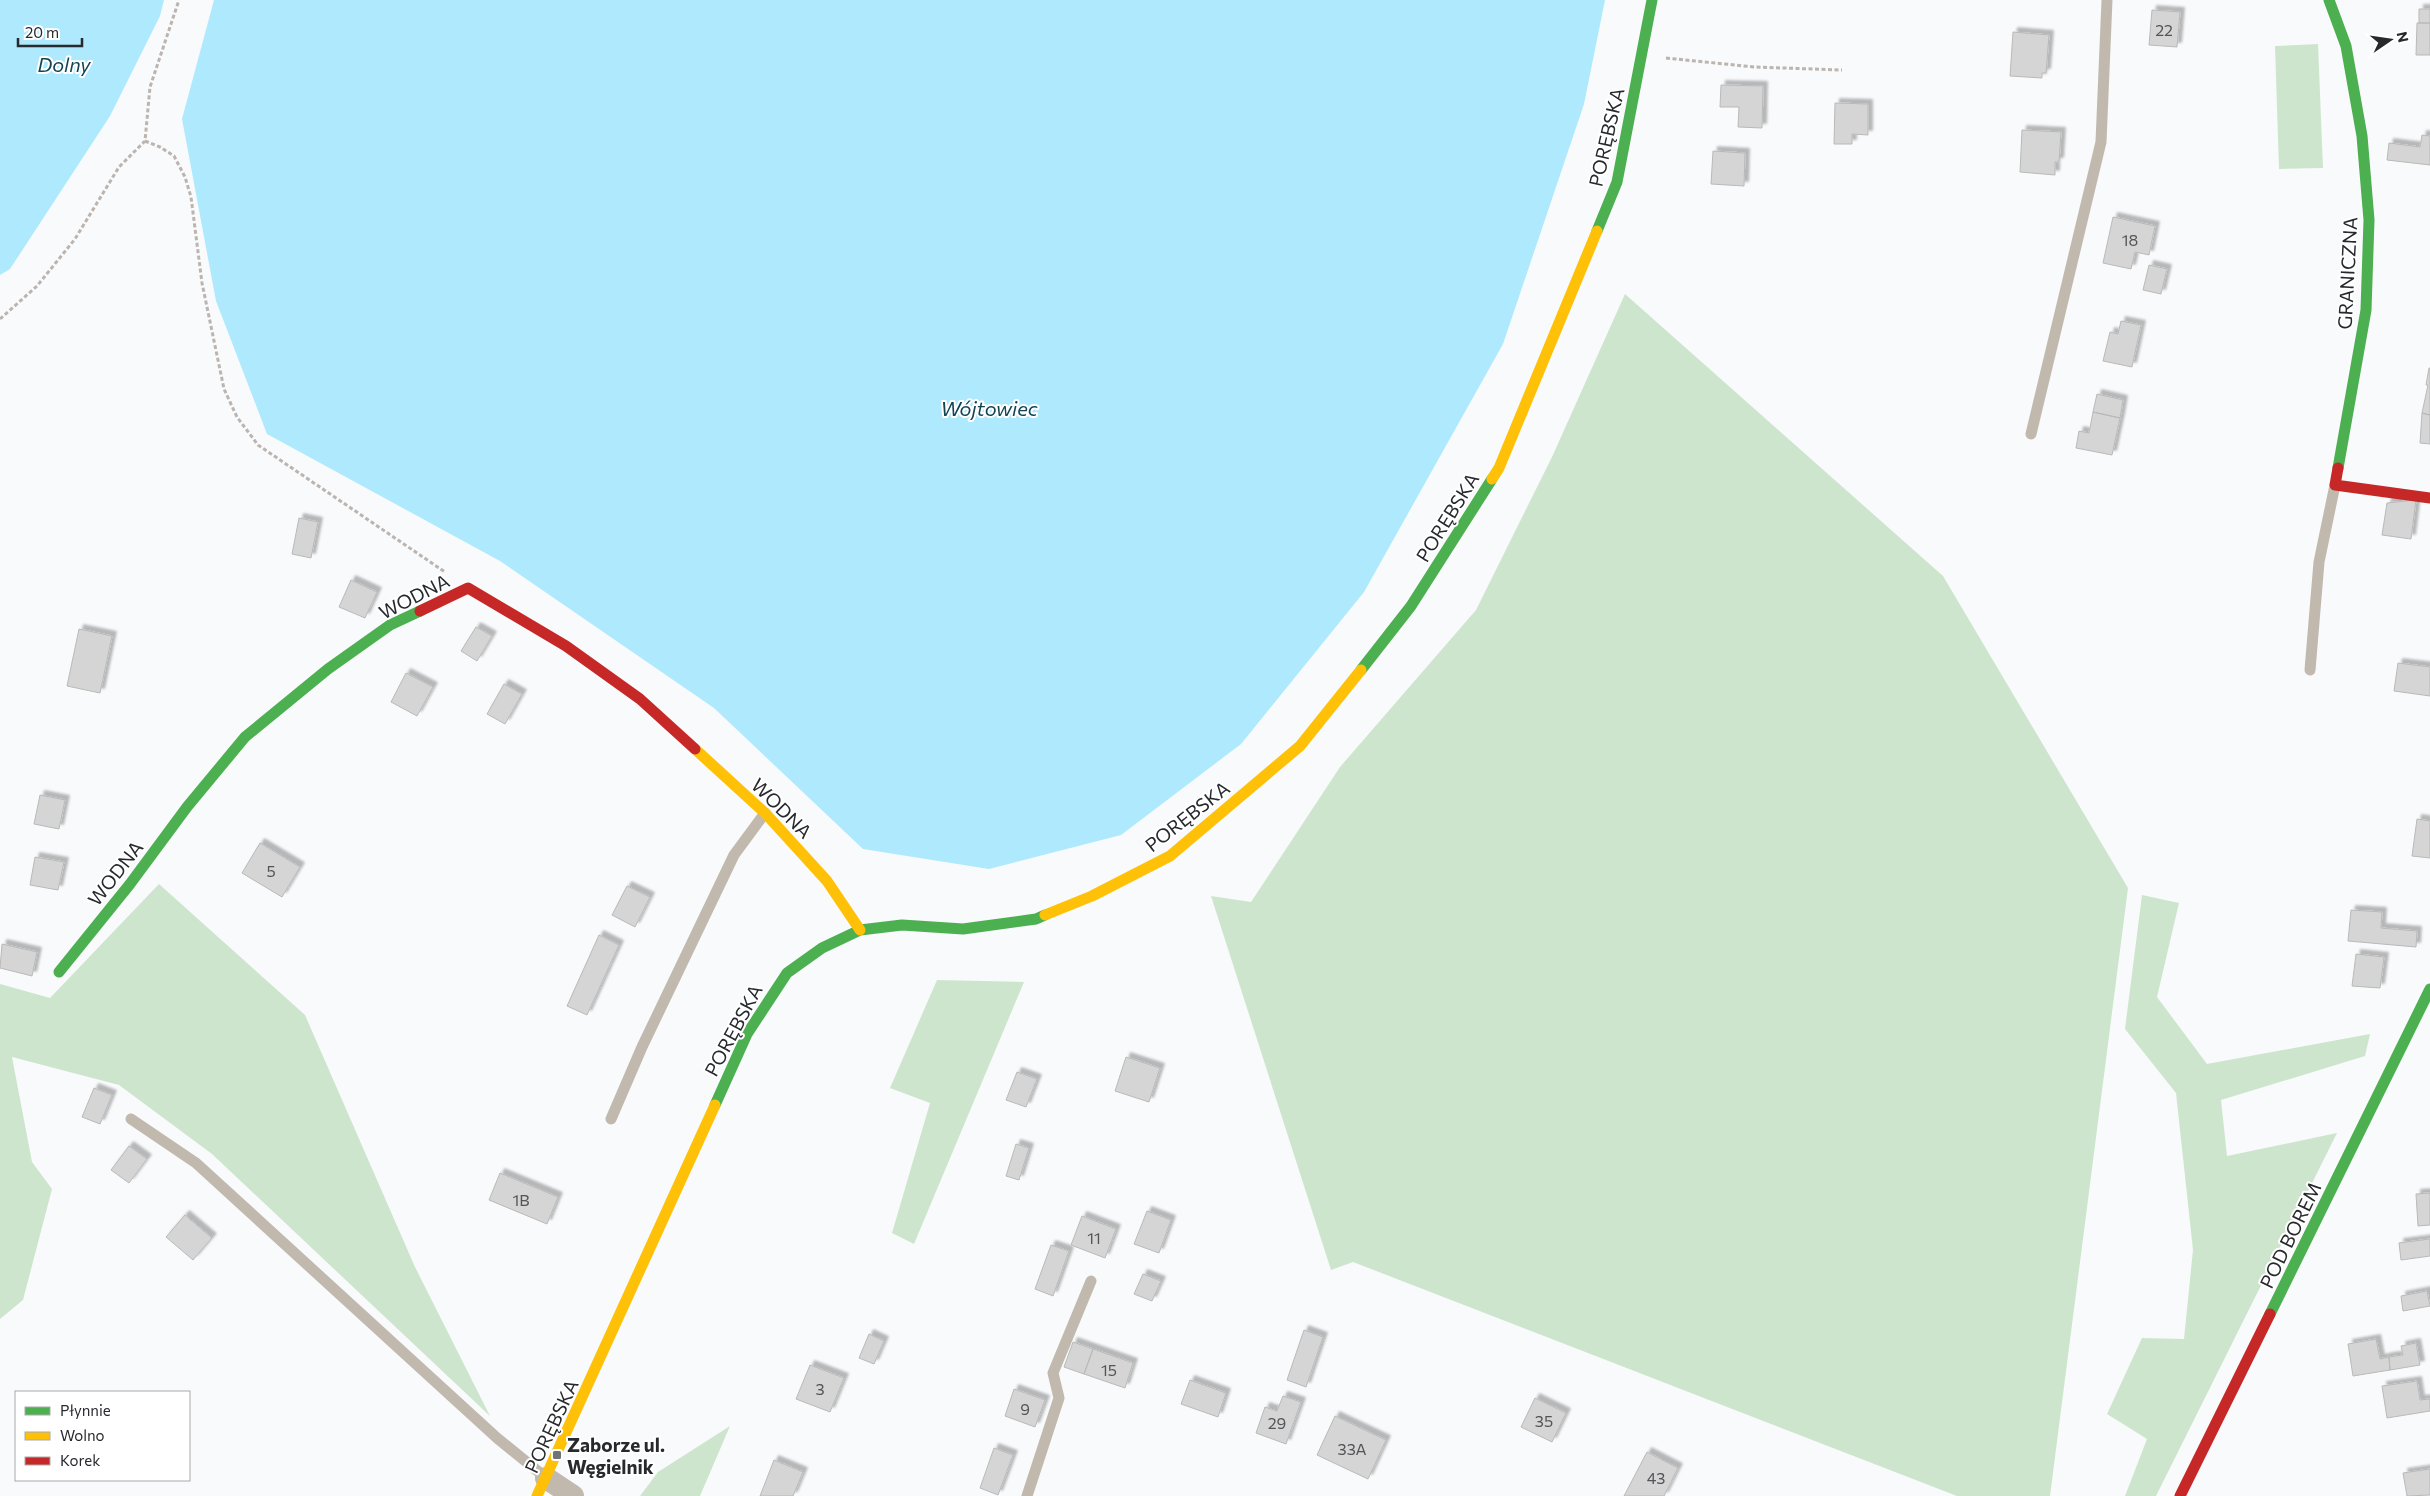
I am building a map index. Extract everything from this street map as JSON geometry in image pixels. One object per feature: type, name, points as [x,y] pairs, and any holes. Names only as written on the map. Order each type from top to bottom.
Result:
[{"type":"street","name":"PORĘBSKA","points":[[542,1487],[747,1034],[786,972],[822,948],[860,930],[902,925],[964,929],[1036,919],[1092,896],[1170,856],[1300,746],[1411,606],[1499,468],[1617,182],[1652,0]]},
{"type":"street","name":"GRANICZNA","points":[[2329,0],[2346,46],[2362,136],[2369,220],[2366,310],[2335,484]]},
{"type":"street","points":[[2335,484],[2430,498]]},
{"type":"street","name":"WODNA","points":[[59,972],[130,884],[187,807],[245,737],[328,669],[390,625],[468,588],[566,646],[640,699],[766,814],[827,881],[860,930]]},
{"type":"street","name":"POD BOREM","points":[[2180,1496],[2430,989]]},
{"type":"street","points":[[542,1487],[573,1496]]},
{"type":"lane","points":[[2031,434],[2101,142],[2106,0]]},
{"type":"lane","points":[[2310,670],[2319,562],[2335,484]]},
{"type":"lane","points":[[611,1119],[642,1047],[734,855],[766,814]]},
{"type":"lane","points":[[131,1119],[196,1163],[497,1438],[542,1487]]},
{"type":"lane","points":[[1027,1496],[1059,1398],[1054,1372],[1091,1281]]},
{"type":"path","points":[[0,319],[36,286],[75,239],[119,167],[145,141],[150,87],[179,0]]},
{"type":"path","points":[[1641,56],[1754,67],[1842,70]]},
{"type":"path","points":[[145,141],[160,146],[174,156],[185,177],[190,197],[215,357],[224,389],[237,417],[258,445],[468,588]]},
{"type":"green space","points":[[2318,44],[2323,168],[2279,169],[2275,46]]},
{"type":"green space","points":[[1625,294],[1943,576],[2128,888],[2050,1496],[1957,1496],[1353,1262],[1331,1270],[1211,896],[1251,902],[1340,767],[1476,610],[1552,457]]},
{"type":"green space","points":[[159,884],[305,1015],[415,1267],[490,1416],[212,1154],[119,1085],[12,1057],[32,1162],[52,1189],[23,1300],[0,1319],[0,984],[50,998]]},
{"type":"green space","points":[[2142,895],[2179,903],[2157,997],[2207,1064],[2370,1034],[2365,1056],[2221,1100],[2227,1156],[2337,1133],[2156,1496],[2125,1496],[2147,1439],[2107,1414],[2142,1338],[2184,1339],[2193,1250],[2176,1093],[2125,1029]]},
{"type":"green space","points":[[937,980],[1024,982],[914,1244],[892,1233],[930,1103],[890,1088]]},
{"type":"green space","points":[[730,1426],[700,1496],[640,1496],[658,1472]]},
{"type":"water","name":"Dolny","points":[[0,0],[164,0],[160,16],[110,116],[10,269],[0,275]]},
{"type":"water","name":"Wójtowiec","points":[[214,0],[1605,0],[1584,104],[1503,344],[1364,592],[1241,744],[1121,835],[989,869],[863,849],[714,708],[500,561],[267,434],[216,301],[182,119]]},
{"type":"building","points":[[2419,9],[2430,9],[2430,23],[2419,23]]},
{"type":"building","points":[[2152,10],[2180,12],[2177,47],[2149,45]]},
{"type":"building","points":[[2417,23],[2430,23],[2430,55],[2416,55]]},
{"type":"building","points":[[2013,32],[2049,35],[2046,73],[2042,73],[2042,78],[2010,76]]},
{"type":"building","points":[[1721,85],[1763,86],[1762,128],[1738,127],[1739,107],[1720,107]]},
{"type":"building","points":[[1835,103],[1868,104],[1868,135],[1852,134],[1852,144],[1834,144]]},
{"type":"building","points":[[2022,130],[2061,132],[2059,162],[2055,162],[2055,175],[2020,172]]},
{"type":"building","points":[[2422,135],[2430,136],[2430,165],[2387,160],[2389,143],[2420,147]]},
{"type":"building","points":[[1713,151],[1745,153],[1744,186],[1711,184]]},
{"type":"building","points":[[2113,217],[2155,226],[2149,255],[2135,252],[2131,269],[2103,263]]},
{"type":"building","points":[[2149,265],[2167,269],[2161,294],[2143,290]]},
{"type":"building","points":[[2121,321],[2141,325],[2132,367],[2103,361],[2110,332],[2118,334]]},
{"type":"building","points":[[2429,368],[2430,415],[2422,413],[2428,385],[2426,385]]},
{"type":"building","points":[[2097,394],[2123,400],[2120,418],[2093,412]]},
{"type":"building","points":[[2093,412],[2120,418],[2112,455],[2076,448],[2079,431],[2089,433]]},
{"type":"building","points":[[2422,413],[2430,415],[2430,444],[2420,443]]},
{"type":"building","points":[[2416,500],[2411,539],[2382,535],[2387,503]]},
{"type":"building","points":[[299,518],[318,522],[311,558],[292,554]]},
{"type":"building","points":[[351,580],[377,592],[365,618],[339,607]]},
{"type":"building","points":[[476,627],[492,636],[477,661],[461,651]]},
{"type":"building","points":[[79,629],[112,636],[100,693],[67,686]]},
{"type":"building","points":[[2398,663],[2430,667],[2430,696],[2394,691]]},
{"type":"building","points":[[406,673],[433,687],[417,716],[391,702]]},
{"type":"building","points":[[504,684],[522,694],[505,724],[487,714]]},
{"type":"building","points":[[40,795],[65,800],[59,829],[34,824]]},
{"type":"building","points":[[2417,819],[2430,821],[2430,858],[2412,856]]},
{"type":"building","points":[[260,843],[300,867],[282,897],[242,873]]},
{"type":"building","points":[[35,857],[64,862],[58,890],[30,885]]},
{"type":"building","points":[[627,886],[650,897],[635,927],[612,915]]},
{"type":"building","points":[[2351,910],[2382,912],[2381,928],[2417,931],[2416,947],[2348,941]]},
{"type":"building","points":[[599,935],[619,945],[587,1015],[567,1006]]},
{"type":"building","points":[[2,944],[37,952],[32,976],[0,968]]},
{"type":"building","points":[[2356,954],[2384,957],[2380,988],[2352,986]]},
{"type":"building","points":[[1126,1057],[1160,1068],[1149,1102],[1115,1091]]},
{"type":"building","points":[[1017,1072],[1037,1079],[1026,1107],[1006,1100]]},
{"type":"building","points":[[94,1088],[112,1095],[100,1124],[82,1117]]},
{"type":"building","points":[[1016,1144],[1029,1148],[1019,1180],[1006,1176]]},
{"type":"building","points":[[129,1146],[147,1159],[129,1183],[111,1170]]},
{"type":"building","points":[[500,1173],[558,1197],[547,1224],[489,1200]]},
{"type":"building","points":[[2430,1193],[2430,1225],[2418,1226],[2416,1194]]},
{"type":"building","points":[[1147,1211],[1171,1220],[1159,1253],[1134,1244]]},
{"type":"building","points":[[185,1215],[212,1238],[193,1260],[166,1237]]},
{"type":"building","points":[[1082,1216],[1116,1229],[1105,1258],[1071,1245]]},
{"type":"building","points":[[2430,1239],[2430,1256],[2401,1260],[2399,1243]]},
{"type":"building","points":[[1051,1245],[1069,1251],[1053,1296],[1035,1289]]},
{"type":"building","points":[[1143,1274],[1161,1281],[1152,1301],[1134,1294]]},
{"type":"building","points":[[2427,1291],[2430,1306],[2403,1311],[2401,1296]]},
{"type":"building","points":[[1304,1330],[1323,1337],[1306,1387],[1287,1380]]},
{"type":"building","points":[[869,1334],[884,1341],[874,1364],[859,1358]]},
{"type":"building","points":[[2376,1339],[2380,1359],[2389,1357],[2390,1370],[2353,1376],[2348,1344]]},
{"type":"building","points":[[1073,1342],[1093,1349],[1084,1374],[1064,1367]]},
{"type":"building","points":[[2416,1343],[2420,1365],[2390,1370],[2389,1357],[2403,1355],[2401,1346]]},
{"type":"building","points":[[1093,1349],[1133,1363],[1125,1388],[1084,1374]]},
{"type":"building","points":[[810,1365],[844,1378],[830,1412],[796,1399]]},
{"type":"building","points":[[1190,1380],[1226,1393],[1218,1417],[1181,1404]]},
{"type":"building","points":[[2417,1381],[2420,1400],[2430,1399],[2430,1411],[2387,1418],[2382,1386]]},
{"type":"building","points":[[1014,1389],[1045,1400],[1035,1427],[1005,1416]]},
{"type":"building","points":[[1283,1396],[1301,1402],[1286,1444],[1256,1433],[1265,1407],[1277,1411]]},
{"type":"building","points":[[1535,1398],[1566,1413],[1552,1442],[1521,1427]]},
{"type":"building","points":[[1335,1416],[1386,1440],[1368,1479],[1317,1455]]},
{"type":"building","points":[[994,1448],[1013,1455],[998,1495],[980,1488]]},
{"type":"building","points":[[1647,1452],[1678,1468],[1664,1496],[1624,1496]]},
{"type":"building","points":[[774,1460],[803,1472],[793,1496],[760,1496]]},
{"type":"building","points":[[2430,1469],[2430,1495],[2407,1496],[2403,1473]]},
{"type":"traffic: fast","points":[[1597,231],[1617,182],[1652,0]]},
{"type":"traffic: fast","points":[[2329,0],[2346,46],[2362,136],[2369,220],[2366,310],[2338,468]]},
{"type":"traffic: fast","points":[[1361,670],[1411,606],[1492,479]]},
{"type":"traffic: fast","points":[[59,972],[130,884],[187,807],[245,737],[328,669],[390,625],[420,611]]},
{"type":"traffic: fast","points":[[715,1105],[747,1034],[787,973],[822,948],[860,930],[902,925],[963,929],[1036,919],[1045,915]]},
{"type":"traffic: fast","points":[[2270,1314],[2430,989]]},
{"type":"traffic: slow","points":[[1492,479],[1499,468],[1597,231]]},
{"type":"traffic: slow","points":[[1045,915],[1092,896],[1170,856],[1300,746],[1361,670]]},
{"type":"traffic: slow","points":[[695,749],[765,813],[827,881],[860,930]]},
{"type":"traffic: slow","points":[[537,1496],[715,1105]]},
{"type":"traffic: jam","points":[[2338,468],[2335,485],[2430,498]]},
{"type":"traffic: jam","points":[[420,611],[468,588],[566,646],[640,699],[695,749]]},
{"type":"traffic: jam","points":[[2180,1496],[2270,1314]]},
{"type":"place","name":"Zaborze ul. Węgielnik","points":[[557,1455]]}]
